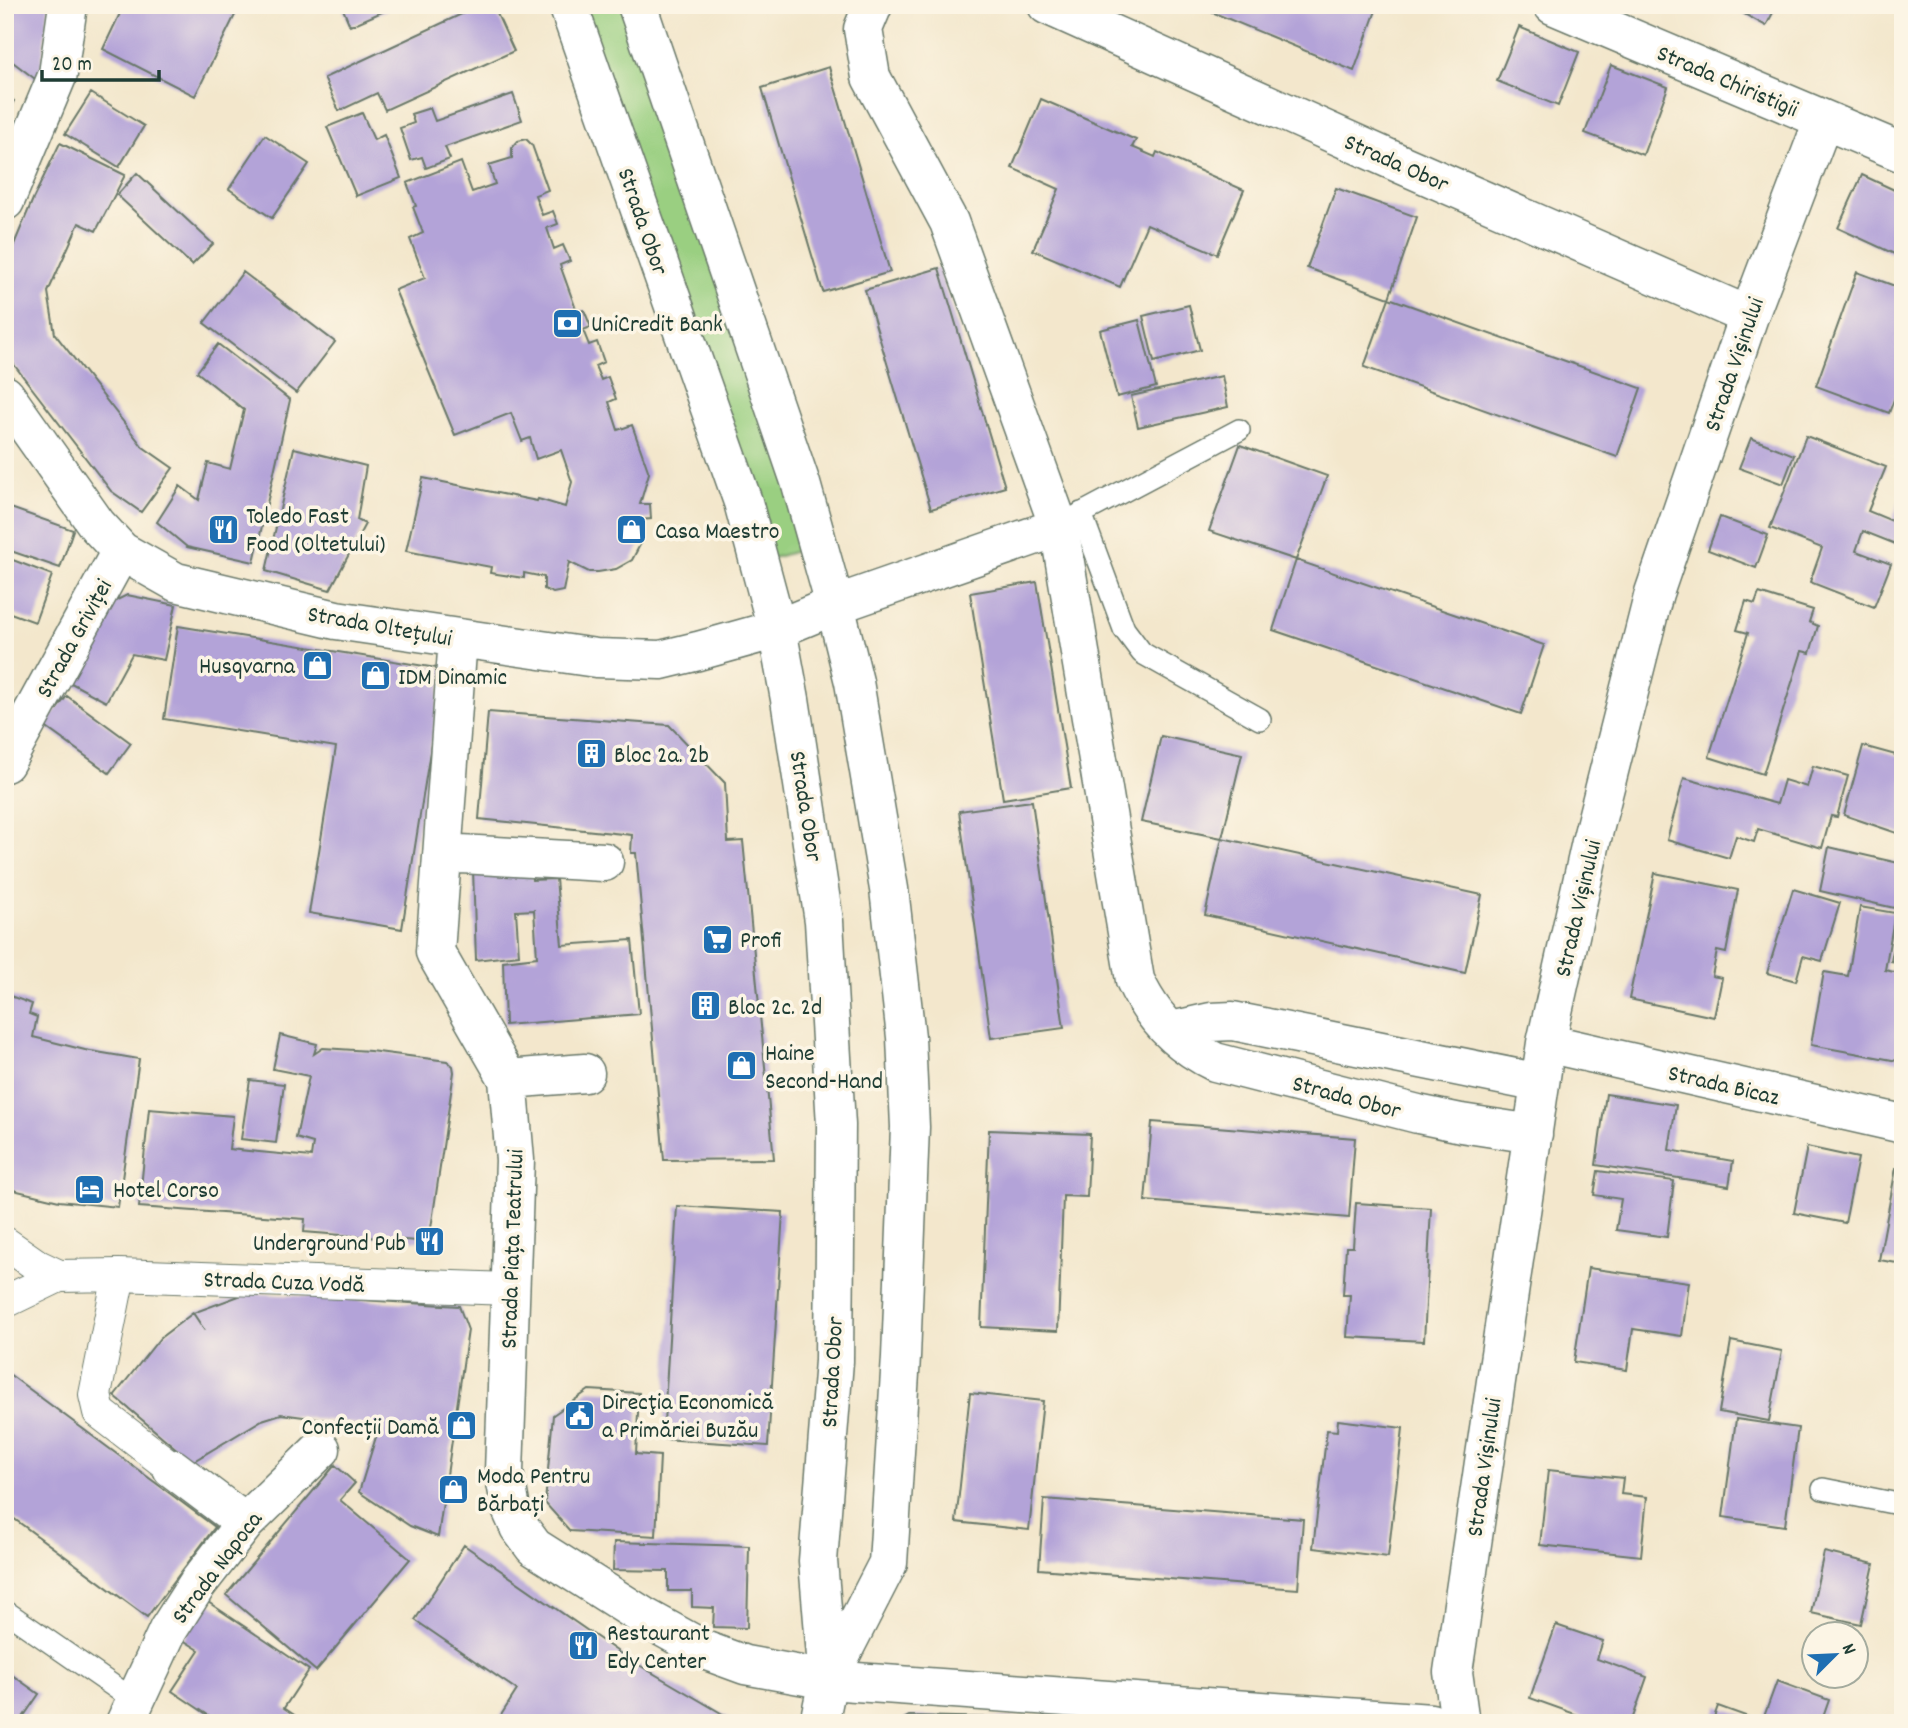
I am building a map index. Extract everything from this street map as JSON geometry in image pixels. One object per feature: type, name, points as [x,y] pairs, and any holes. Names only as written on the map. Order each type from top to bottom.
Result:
[{"type":"street","points":[[5,201],[58,74],[68,5]]},
{"type":"street","name":"Strada Obor","points":[[568,5],[743,502],[777,629],[790,699],[824,921],[836,1125],[834,1361],[818,1560],[828,1680]]},
{"type":"street","points":[[637,5],[801,484],[835,605],[854,682],[889,889],[906,1037],[910,1127],[901,1357],[888,1563],[828,1680],[819,1723]]},
{"type":"street","name":"Strada Obor","points":[[873,5],[863,29],[871,77],[949,222],[1070,520],[1135,980],[1153,1015],[1193,1051],[1215,1062],[1461,1124],[1533,1134]]},
{"type":"street","name":"Strada Obor","points":[[1047,5],[1749,316]]},
{"type":"street","name":"Strada Chiristigii","points":[[1553,5],[1903,153]]},
{"type":"street","name":"Strada Vișinului","points":[[1460,1723],[1453,1672],[1540,1083],[1546,1043],[1591,842],[1654,593],[1749,316],[1823,121]]},
{"type":"street","name":"Strada Oltețului","points":[[5,395],[97,525],[121,551],[176,582],[336,620],[596,658],[661,660],[777,629],[835,605]]},
{"type":"street","points":[[835,605],[1070,520]]},
{"type":"street","name":"Strada Griviței","points":[[5,763],[121,551]]},
{"type":"street","name":"Strada Piața Teatrului","points":[[458,638],[435,952],[508,1079],[516,1160],[504,1472],[510,1509],[534,1547],[646,1618],[704,1650],[745,1665],[828,1680],[1431,1723]]},
{"type":"street","points":[[443,853],[604,862]]},
{"type":"street","name":"Strada Obor","points":[[1171,1031],[1211,1022],[1233,1021],[1540,1083]]},
{"type":"street","name":"Strada Bicaz","points":[[1546,1043],[1903,1124]]},
{"type":"street","points":[[508,1079],[585,1073]]},
{"type":"street","name":"Strada Cuza Vodă","points":[[5,1243],[38,1266],[59,1276]]},
{"type":"street","points":[[119,1275],[94,1395],[95,1405],[99,1412],[245,1523]]},
{"type":"street","name":"Strada Cuza Vodă","points":[[5,1302],[59,1276],[119,1275],[509,1289]]},
{"type":"street","name":"Strada Napoca","points":[[130,1712],[168,1630],[198,1583],[245,1523],[321,1449]]},
{"type":"lane","points":[[1239,430],[1070,520],[1124,629],[1142,653],[1260,719]]},
{"type":"lane","points":[[1823,1489],[1903,1505]]},
{"type":"lane","name":"Strada Napoca","points":[[5,1611],[130,1712]]},
{"type":"green space","points":[[583,5],[626,5],[811,547],[769,559]]},
{"type":"building","points":[[5,5],[49,5],[39,82],[5,56]]},
{"type":"building","points":[[124,5],[240,5],[195,96],[103,49]]},
{"type":"building","points":[[352,5],[398,5],[350,26],[343,9]]},
{"type":"building","points":[[481,5],[493,5],[514,51],[385,110],[377,93],[339,111],[324,78]]},
{"type":"building","points":[[1195,5],[1378,5],[1354,71]]},
{"type":"building","points":[[1728,5],[1777,5],[1766,26]]},
{"type":"building","points":[[1519,27],[1579,52],[1558,106],[1497,81]]},
{"type":"building","points":[[1611,65],[1668,87],[1643,155],[1585,133]]},
{"type":"building","points":[[829,67],[890,272],[823,292],[762,88]]},
{"type":"building","points":[[5,93],[14,101],[5,116]]},
{"type":"building","points":[[91,93],[144,126],[119,167],[65,134]]},
{"type":"building","points":[[513,94],[522,120],[445,147],[450,159],[426,168],[422,157],[411,160],[400,128],[414,123],[411,114],[430,108],[435,121]]},
{"type":"building","points":[[1041,99],[1136,140],[1132,147],[1155,157],[1157,152],[1244,190],[1217,254],[1147,224],[1120,287],[1033,250],[1059,189],[1012,168]]},
{"type":"building","points":[[362,113],[374,140],[384,135],[401,178],[356,196],[327,127]]},
{"type":"building","points":[[265,135],[309,164],[272,218],[229,189]]},
{"type":"building","points":[[526,139],[532,145],[548,190],[535,195],[542,215],[553,211],[558,224],[547,228],[554,249],[563,245],[570,261],[560,265],[577,312],[584,310],[591,327],[583,330],[589,345],[597,342],[604,362],[595,366],[601,380],[608,377],[616,399],[609,402],[618,430],[632,425],[649,473],[640,504],[650,504],[651,519],[640,520],[641,543],[632,560],[616,569],[598,572],[589,572],[569,562],[563,591],[553,593],[544,589],[544,577],[524,573],[524,578],[490,573],[491,567],[406,551],[423,478],[537,501],[538,499],[565,507],[572,482],[561,450],[536,459],[530,438],[522,441],[511,413],[455,435],[395,290],[425,278],[410,239],[423,233],[407,183],[461,162],[472,192],[495,184],[489,165],[512,158],[512,148],[518,141]]},
{"type":"building","points":[[60,143],[125,175],[96,231],[79,223],[48,292],[55,334],[143,447],[173,468],[141,512],[111,491],[5,353],[5,266]]},
{"type":"building","points":[[137,173],[213,244],[192,265],[117,195]]},
{"type":"building","points":[[1862,175],[1903,194],[1903,258],[1838,228]]},
{"type":"building","points":[[1336,188],[1417,217],[1389,298],[1307,268]]},
{"type":"building","points":[[939,268],[1005,487],[931,509],[865,290]]},
{"type":"building","points":[[243,272],[335,342],[296,393],[204,323]]},
{"type":"building","points":[[1857,272],[1903,289],[1903,375],[1889,413],[1816,386]]},
{"type":"building","points":[[1389,298],[1641,388],[1617,457],[1364,367]]},
{"type":"building","points":[[1189,305],[1200,350],[1154,362],[1143,316]]},
{"type":"building","points":[[1139,320],[1156,387],[1117,397],[1100,330]]},
{"type":"building","points":[[218,344],[290,400],[254,562],[187,547],[157,522],[180,486],[199,500],[208,463],[230,469],[244,410],[197,372]]},
{"type":"building","points":[[1222,376],[1228,407],[1138,427],[1131,396]]},
{"type":"building","points":[[1806,436],[1886,467],[1868,511],[1892,521],[1899,501],[1903,502],[1903,547],[1863,531],[1856,551],[1891,564],[1874,607],[1810,582],[1822,548],[1770,528]]},
{"type":"building","points":[[1751,438],[1794,455],[1783,484],[1739,468]]},
{"type":"building","points":[[1240,445],[1327,476],[1296,560],[1209,531]]},
{"type":"building","points":[[294,448],[366,466],[357,520],[365,524],[330,590],[266,571]]},
{"type":"building","points":[[5,506],[73,530],[60,568],[5,549]]},
{"type":"building","points":[[1720,517],[1768,535],[1756,568],[1708,550]]},
{"type":"building","points":[[5,557],[52,575],[35,622],[5,611]]},
{"type":"building","points":[[1296,560],[1544,645],[1521,714],[1273,630]]},
{"type":"building","points":[[1037,582],[1071,788],[1003,799],[970,593]]},
{"type":"building","points":[[1759,593],[1813,610],[1809,622],[1818,626],[1810,653],[1802,651],[1763,774],[1709,757],[1748,633],[1737,630],[1746,601],[1755,604]]},
{"type":"building","points":[[127,595],[176,605],[164,660],[132,654],[106,702],[60,677],[97,610]]},
{"type":"building","points":[[178,626],[443,669],[402,929],[309,913],[336,747],[164,719]]},
{"type":"building","points":[[67,696],[131,743],[109,773],[44,726]]},
{"type":"building","points":[[488,712],[669,725],[725,783],[728,842],[743,841],[774,1159],[664,1160],[636,853],[631,853],[632,835],[479,819]]},
{"type":"building","points":[[1161,736],[1242,754],[1222,838],[1141,822]]},
{"type":"building","points":[[1863,746],[1903,757],[1903,835],[1844,815]]},
{"type":"building","points":[[1813,766],[1848,776],[1837,817],[1831,816],[1822,848],[1758,829],[1754,842],[1736,836],[1729,858],[1667,840],[1684,778],[1777,804],[1784,780],[1807,787]]},
{"type":"building","points":[[1032,801],[1064,1028],[991,1038],[959,811]]},
{"type":"building","points":[[1222,838],[1482,895],[1465,973],[1205,915]]},
{"type":"building","points":[[1829,847],[1903,864],[1903,910],[1820,891]]},
{"type":"building","points":[[531,867],[532,880],[556,879],[562,945],[632,940],[639,1014],[505,1025],[503,961],[537,957],[534,910],[516,911],[519,955],[476,960],[473,869]]},
{"type":"building","points":[[1655,873],[1738,890],[1726,953],[1717,951],[1712,976],[1722,978],[1714,1017],[1629,999]]},
{"type":"building","points":[[1793,889],[1840,903],[1822,961],[1803,956],[1796,981],[1767,973]]},
{"type":"building","points":[[1860,907],[1895,913],[1885,970],[1903,974],[1903,1062],[1811,1045],[1824,972],[1848,976]]},
{"type":"building","points":[[1900,916],[1903,917],[1903,964],[1891,961]]},
{"type":"building","points":[[5,994],[32,1004],[29,1014],[37,1017],[33,1037],[85,1050],[139,1059],[118,1207],[59,1201],[5,1188]]},
{"type":"building","points":[[280,1035],[317,1044],[314,1054],[323,1048],[370,1051],[447,1061],[453,1066],[429,1242],[304,1232],[305,1219],[139,1207],[149,1109],[233,1116],[229,1149],[311,1157],[313,1143],[296,1138],[309,1076],[273,1069]]},
{"type":"building","points":[[250,1080],[284,1084],[276,1143],[241,1139]]},
{"type":"building","points":[[1606,1094],[1676,1105],[1669,1150],[1733,1161],[1729,1186],[1596,1165]]},
{"type":"building","points":[[1152,1122],[1355,1138],[1349,1218],[1145,1201]]},
{"type":"building","points":[[989,1130],[1090,1134],[1087,1197],[1063,1196],[1058,1331],[981,1327]]},
{"type":"building","points":[[1807,1147],[1858,1158],[1845,1223],[1794,1213]]},
{"type":"building","points":[[1896,1168],[1903,1169],[1903,1264],[1879,1260]]},
{"type":"building","points":[[1598,1171],[1674,1181],[1667,1237],[1616,1230],[1621,1199],[1594,1195]]},
{"type":"building","points":[[1356,1203],[1431,1208],[1424,1341],[1347,1337],[1350,1295],[1343,1295],[1346,1247],[1353,1247]]},
{"type":"building","points":[[677,1206],[783,1212],[768,1446],[663,1439]]},
{"type":"building","points":[[1588,1268],[1689,1282],[1682,1336],[1633,1329],[1627,1370],[1574,1362]]},
{"type":"building","points":[[247,1293],[459,1306],[468,1330],[438,1537],[410,1526],[359,1492],[379,1427],[281,1414],[262,1420],[192,1462],[114,1396],[160,1338],[193,1313]]},
{"type":"building","points":[[1731,1341],[1782,1351],[1769,1421],[1719,1412]]},
{"type":"building","points":[[5,1371],[215,1527],[147,1617],[5,1512]]},
{"type":"building","points":[[589,1390],[639,1393],[636,1454],[660,1456],[656,1536],[570,1531],[545,1503],[553,1415]]},
{"type":"building","points":[[970,1393],[1043,1401],[1029,1530],[956,1522]]},
{"type":"building","points":[[1736,1419],[1798,1428],[1785,1526],[1723,1517]]},
{"type":"building","points":[[1338,1420],[1403,1428],[1388,1557],[1313,1548],[1327,1430],[1337,1431]]},
{"type":"building","points":[[335,1465],[355,1483],[340,1500],[410,1559],[316,1671],[226,1595]]},
{"type":"building","points":[[1548,1470],[1623,1478],[1621,1494],[1647,1497],[1641,1556],[1540,1545]]},
{"type":"building","points":[[1044,1499],[1303,1519],[1298,1589],[1039,1569]]},
{"type":"building","points":[[614,1542],[749,1546],[747,1628],[713,1627],[714,1608],[692,1607],[692,1591],[668,1591],[668,1571],[613,1570]]},
{"type":"building","points":[[464,1545],[627,1658],[738,1723],[496,1723],[517,1690],[415,1620]]},
{"type":"building","points":[[1824,1552],[1874,1564],[1862,1620],[1843,1620],[1811,1613]]},
{"type":"building","points":[[208,1602],[309,1670],[284,1708],[306,1723],[220,1723],[172,1691],[199,1650],[183,1640]]},
{"type":"building","points":[[1556,1625],[1603,1641],[1597,1659],[1647,1677],[1631,1723],[1600,1723],[1530,1698]]},
{"type":"building","points":[[5,1670],[39,1694],[19,1723],[5,1723]]},
{"type":"building","points":[[1777,1681],[1829,1700],[1821,1723],[1712,1723],[1718,1706],[1762,1722]]},
{"type":"building","points":[[1044,1714],[1143,1717],[1143,1723],[896,1723],[909,1716],[1045,1719]]},
{"type":"place","name":"UniCredit Bank","points":[[568,323]]},
{"type":"place","name":"Toledo Fast Food (Oltetului)","points":[[223,529]]},
{"type":"place","name":"Casa Maestro","points":[[632,530]]},
{"type":"place","name":"Husqvarna","points":[[318,665]]},
{"type":"place","name":"IDM Dinamic","points":[[375,676]]},
{"type":"place","name":"Bloc 2a. 2b","points":[[591,754]]},
{"type":"place","name":"Profi","points":[[717,939]]},
{"type":"place","name":"Bloc 2c. 2d","points":[[705,1006]]},
{"type":"place","name":"Haine Second-Hand","points":[[742,1066]]},
{"type":"place","name":"Hotel Corso","points":[[90,1189]]},
{"type":"place","name":"Underground Pub","points":[[429,1242]]},
{"type":"place","name":"Direcţia Economică a Primăriei Buzău","points":[[579,1415]]},
{"type":"place","name":"Confecții Damă","points":[[462,1426]]},
{"type":"place","name":"Moda Pentru Bărbați","points":[[454,1489]]},
{"type":"place","name":"Restaurant Edy Center","points":[[584,1646]]}]
